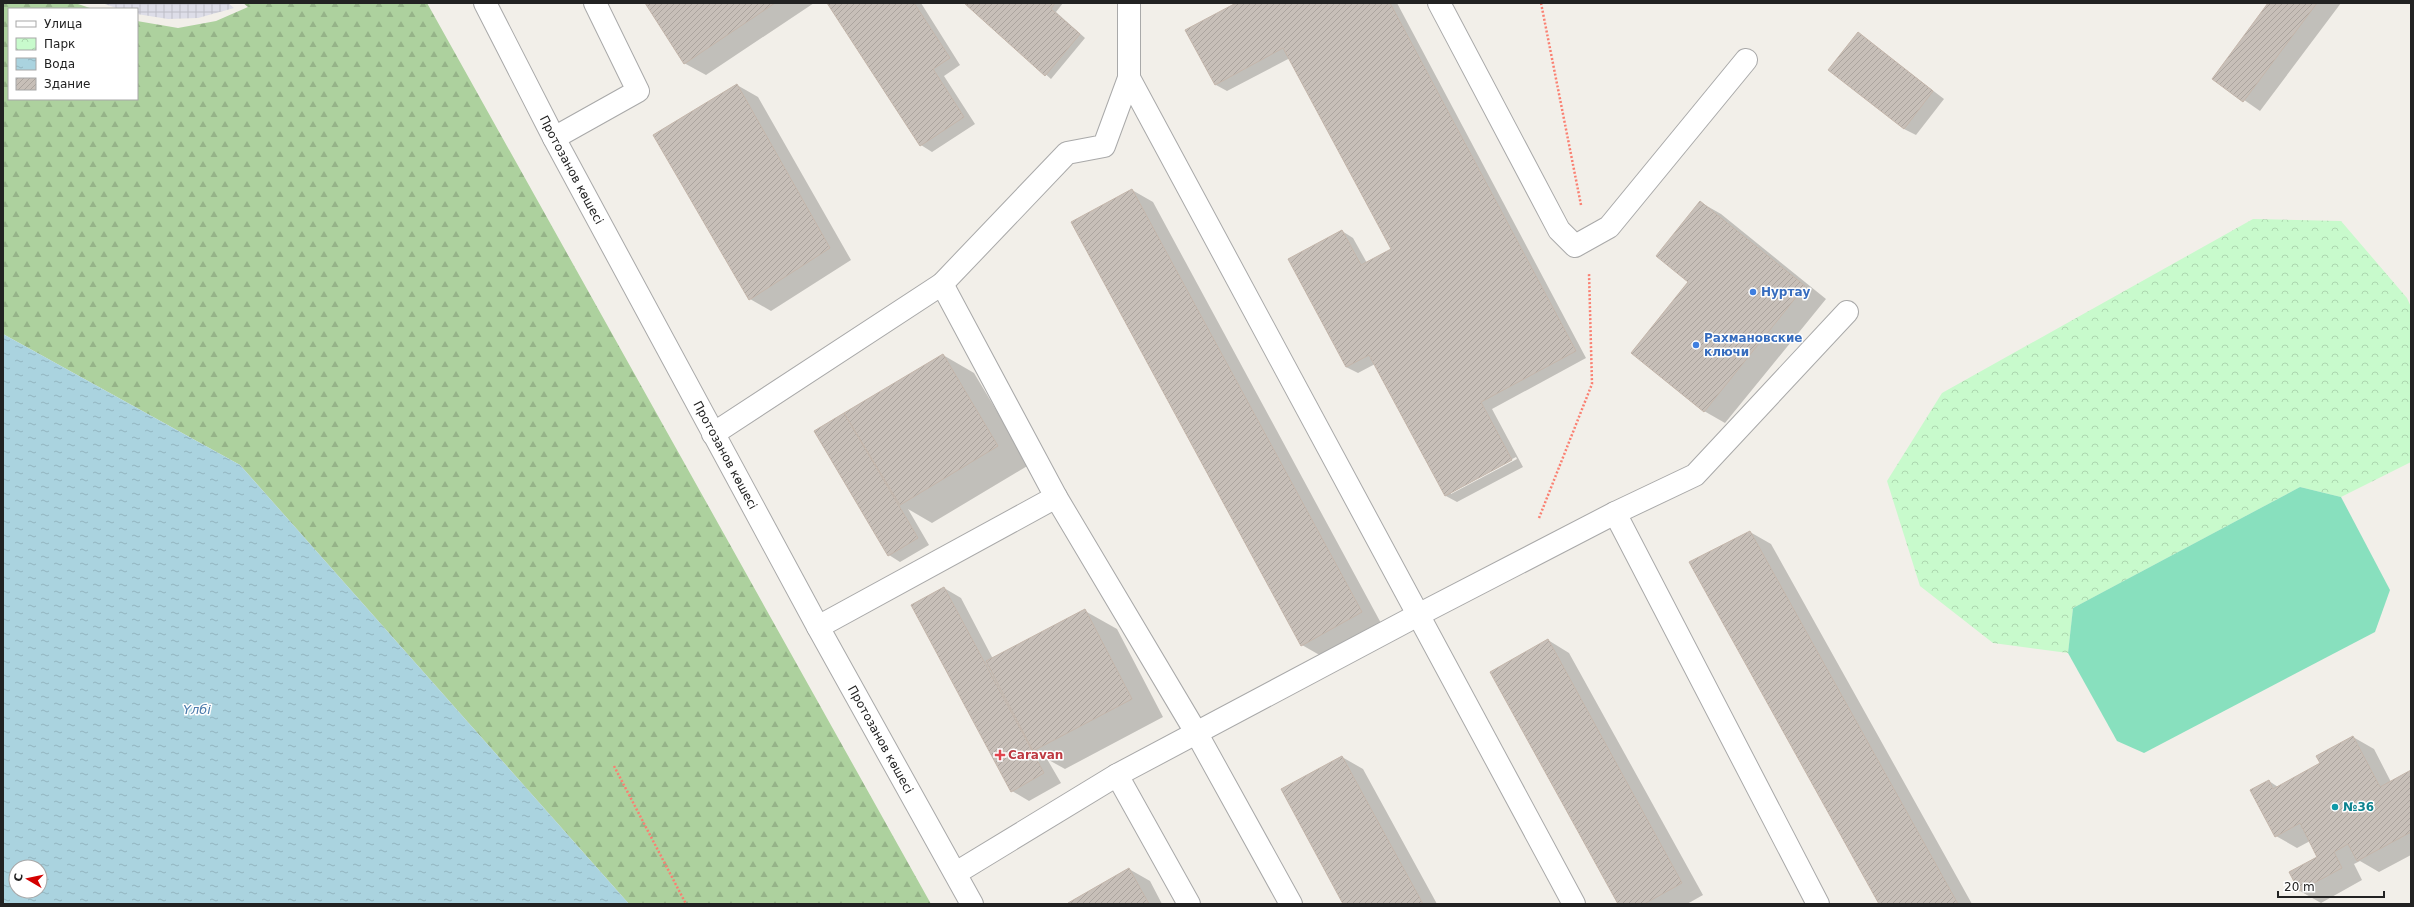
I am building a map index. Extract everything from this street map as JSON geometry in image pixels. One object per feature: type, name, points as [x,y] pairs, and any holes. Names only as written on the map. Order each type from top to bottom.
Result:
[{"type":"street","name":"Протозанов көшесі","points":[[485,3],[554,138],[818,628],[972,904]]},
{"type":"street","points":[[554,138],[638,91],[595,3]]},
{"type":"street","points":[[714,434],[942,284],[1067,153],[1104,146],[1129,78],[1129,3]]},
{"type":"street","points":[[1439,3],[1559,230],[1575,246],[1609,227],[1746,60]]},
{"type":"street","points":[[1129,78],[1574,904]]},
{"type":"street","points":[[942,284],[1056,497],[1197,734],[1291,904]]},
{"type":"street","points":[[956,874],[1117,775],[1522,561],[1615,513],[1695,475],[1847,312]]},
{"type":"street","points":[[818,628],[1056,497]]},
{"type":"street","points":[[1615,513],[1818,904]]},
{"type":"street","points":[[1117,775],[1189,904]]},
{"type":"path","points":[[1522,561],[1592,384],[1588,239],[1541,3]]},
{"type":"path","points":[[614,766],[686,904]]},
{"type":"green space","points":[[3,3],[75,3],[90,8],[8,8],[8,100],[138,100],[138,21],[178,28],[216,21],[248,7],[243,3],[427,3],[931,904],[629,904],[240,465],[3,334]]},
{"type":"green space","points":[[2253,219],[2341,221],[2407,298],[2411,307],[2411,462],[2341,497],[2300,487],[2073,608],[2068,653],[1993,643],[1920,586],[1887,481],[1942,393]]},
{"type":"green space","points":[[2300,487],[2341,497],[2390,590],[2375,632],[2144,753],[2117,741],[2068,653],[2073,608]]},
{"type":"shaded area","points":[[102,3],[228,3],[234,8],[198,18],[168,19],[138,14],[138,8],[116,8]]},
{"type":"water","name":"Үлбі","points":[[3,334],[240,465],[629,904],[3,904]]},
{"type":"building","points":[[645,3],[775,3],[684,64]]},
{"type":"building","points":[[827,3],[914,3],[950,58],[933,69],[964,117],[920,146]]},
{"type":"building","points":[[964,3],[1055,3],[1051,9],[1080,34],[1045,76]]},
{"type":"building","points":[[1236,3],[1390,3],[1576,351],[1481,402],[1512,460],[1445,496],[1369,355],[1346,367],[1288,259],[1342,230],[1361,265],[1391,249],[1283,48],[1215,85],[1185,30]]},
{"type":"building","points":[[2268,3],[2317,3],[2243,102],[2212,79]]},
{"type":"building","points":[[1858,32],[1933,91],[1904,129],[1828,70]]},
{"type":"building","points":[[737,84],[830,248],[749,300],[653,135]]},
{"type":"building","points":[[1132,189],[1362,612],[1301,646],[1071,222]]},
{"type":"building","points":[[1700,201],[1805,286],[1704,412],[1631,353],[1688,282],[1656,256]]},
{"type":"building","points":[[943,354],[998,446],[900,505],[844,413]]},
{"type":"building","points":[[844,413],[918,538],[888,556],[814,431]]},
{"type":"building","points":[[1750,531],[1958,904],[1879,904],[1689,562]]},
{"type":"building","points":[[944,587],[1044,773],[1011,792],[911,605]]},
{"type":"building","points":[[1085,609],[1132,699],[1033,751],[986,661]]},
{"type":"building","points":[[1548,639],[1682,883],[1644,904],[1618,904],[1490,672]]},
{"type":"building","name":"№36","points":[[2353,736],[2380,787],[2411,770],[2411,832],[2357,861],[2348,844],[2334,852],[2342,868],[2299,891],[2289,872],[2317,857],[2300,823],[2275,837],[2250,790],[2269,780],[2273,789],[2320,763],[2316,756]]},
{"type":"building","points":[[1342,756],[1423,904],[1343,904],[1281,789]]},
{"type":"building","points":[[1129,868],[1149,904],[1068,903]]},
{"type":"place","name":"Нуртау","points":[[1753,292]]},
{"type":"place","name":"Рахмановские ключи","points":[[1696,345]]},
{"type":"place","name":"Caravan","points":[[1000,755]]},
{"type":"place","name":"№36","points":[[2335,807]]}]
